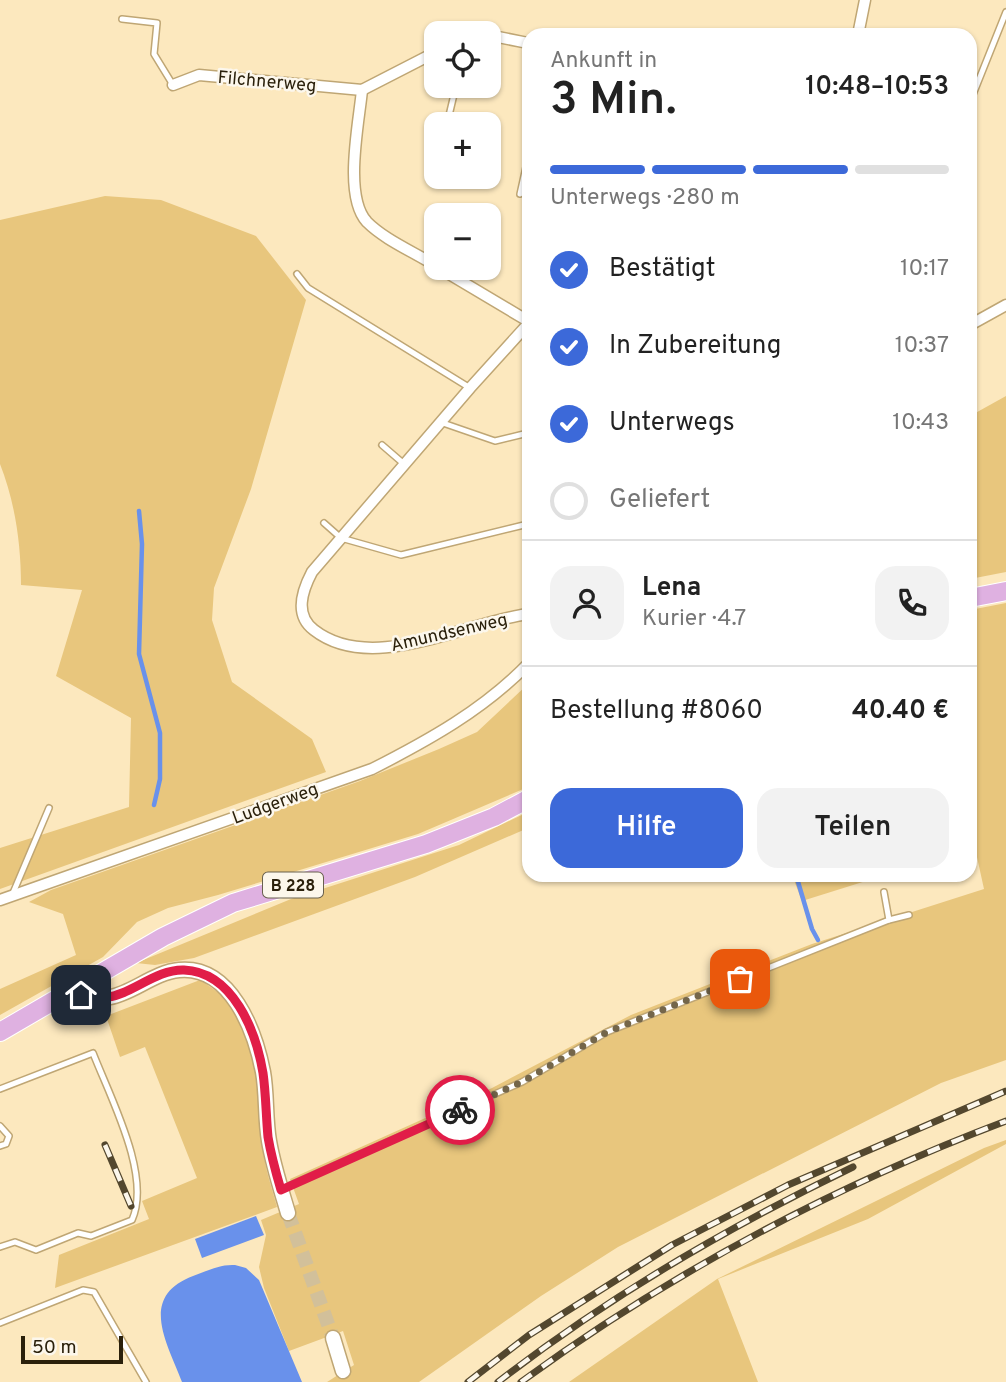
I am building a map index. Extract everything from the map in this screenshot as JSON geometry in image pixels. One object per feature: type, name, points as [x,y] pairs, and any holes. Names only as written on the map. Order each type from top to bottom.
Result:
[{"type":"main road","points":[[977,597],[1006,591]]},
{"type":"main road","name":"B 228","points":[[0,1032],[163,937],[233,903],[426,844],[494,817],[522,802]]},
{"type":"street","points":[[859,28],[865,0]]},
{"type":"street","points":[[501,38],[522,42]]},
{"type":"street","points":[[424,58],[362,90],[354,178],[360,211],[367,222],[424,259]]},
{"type":"street","name":"Filchnerweg","points":[[173,85],[199,75],[362,90]]},
{"type":"street","points":[[459,280],[522,319]]},
{"type":"street","points":[[977,321],[1006,304]]},
{"type":"street","name":"Amundsenweg","points":[[522,330],[312,572],[303,589],[301,607],[306,624],[322,636],[342,644],[374,649],[398,646],[522,615]]},
{"type":"street","name":"Ludgerweg","points":[[0,900],[372,768],[459,722],[522,669]]},
{"type":"street","points":[[68,993],[110,997],[165,972],[180,970],[196,971],[222,985],[242,1012],[256,1045],[263,1072],[269,1140],[288,1213]]},
{"type":"street","points":[[333,1338],[343,1371]]},
{"type":"lane","points":[[977,85],[1006,12]]},
{"type":"lane","points":[[122,19],[157,23],[153,54],[173,85]]},
{"type":"lane","points":[[520,194],[522,185]]},
{"type":"lane","points":[[296,274],[308,288],[470,388]]},
{"type":"lane","points":[[440,422],[495,441],[522,434]]},
{"type":"lane","points":[[382,445],[404,464]]},
{"type":"lane","points":[[324,523],[341,538],[401,555],[522,525]]},
{"type":"lane","points":[[12,896],[49,808]]},
{"type":"lane","points":[[884,892],[889,920]]},
{"type":"lane","points":[[281,1190],[522,1082],[607,1032],[889,920],[909,915]]},
{"type":"lane","points":[[0,1090],[93,1053],[136,1163],[139,1185],[138,1207],[132,1220],[91,1236],[78,1233],[36,1250],[15,1242],[0,1247]]},
{"type":"lane","points":[[0,1126],[9,1136],[6,1144],[0,1146]]},
{"type":"lane","points":[[0,1323],[83,1290],[94,1292],[146,1382]]},
{"type":"shaded area","points":[[105,196],[161,200],[256,236],[306,300],[251,489],[214,588],[212,620],[232,682],[312,739],[326,772],[0,889],[0,848],[129,807],[131,718],[56,676],[82,590],[21,585],[16,523],[0,464],[0,220]]},
{"type":"shaded area","points":[[1006,396],[1006,572],[977,578],[977,412]]},
{"type":"shaded area","points":[[1006,603],[1006,1060],[941,1083],[618,1247],[541,1296],[419,1382],[327,1382],[354,1365],[343,1331],[289,1351],[264,1288],[259,1267],[266,1235],[261,1220],[299,1204],[290,1179],[492,1088],[631,1015],[812,944],[984,889],[977,857],[977,609]]},
{"type":"shaded area","points":[[522,690],[522,790],[418,834],[168,908],[137,922],[103,957],[0,1015],[0,989],[76,955],[63,914],[29,902],[51,890],[360,781],[477,732]]},
{"type":"shaded area","points":[[522,815],[522,831],[415,877],[194,958],[155,965],[136,963],[291,899],[459,845]]},
{"type":"shaded area","points":[[795,882],[863,882],[802,901]]},
{"type":"shaded area","points":[[200,980],[230,1004],[248,1039],[256,1076],[264,1156],[277,1207],[55,1288],[59,1255],[149,1219],[142,1201],[197,1178],[145,1047],[120,1057],[106,1016]]},
{"type":"shaded area","points":[[1006,1140],[1006,1144],[868,1219],[718,1279],[758,1382],[569,1382],[717,1279],[984,1148]]},
{"type":"water","points":[[256,1216],[264,1235],[202,1258],[195,1239]]},
{"type":"water","points":[[235,1265],[246,1268],[259,1280],[302,1382],[182,1382],[161,1322],[161,1308],[166,1296],[176,1285],[193,1276],[219,1267]]},
{"type":"waterway","points":[[139,511],[142,544],[139,654],[160,733],[160,779],[154,805]]},
{"type":"waterway","points":[[798,882],[812,929],[818,940]]},
{"type":"tunnel","points":[[288,1213],[333,1338]]},
{"type":"railway","points":[[468,1382],[529,1335],[672,1245],[788,1185],[1006,1091]]},
{"type":"railway","points":[[521,1382],[635,1305],[755,1235],[878,1174],[1006,1121]]},
{"type":"railway","points":[[105,1145],[131,1206]]},
{"type":"railway","points":[[498,1382],[582,1321],[670,1265],[760,1214],[853,1167]]},
{"type":"way so far","points":[[460,1110],[522,1082],[607,1032],[740,979]]},
{"type":"route","points":[[81,995],[110,997],[165,972],[180,970],[205,974],[222,985],[232,995],[256,1045],[263,1072],[269,1140],[281,1190],[460,1110]]}]
